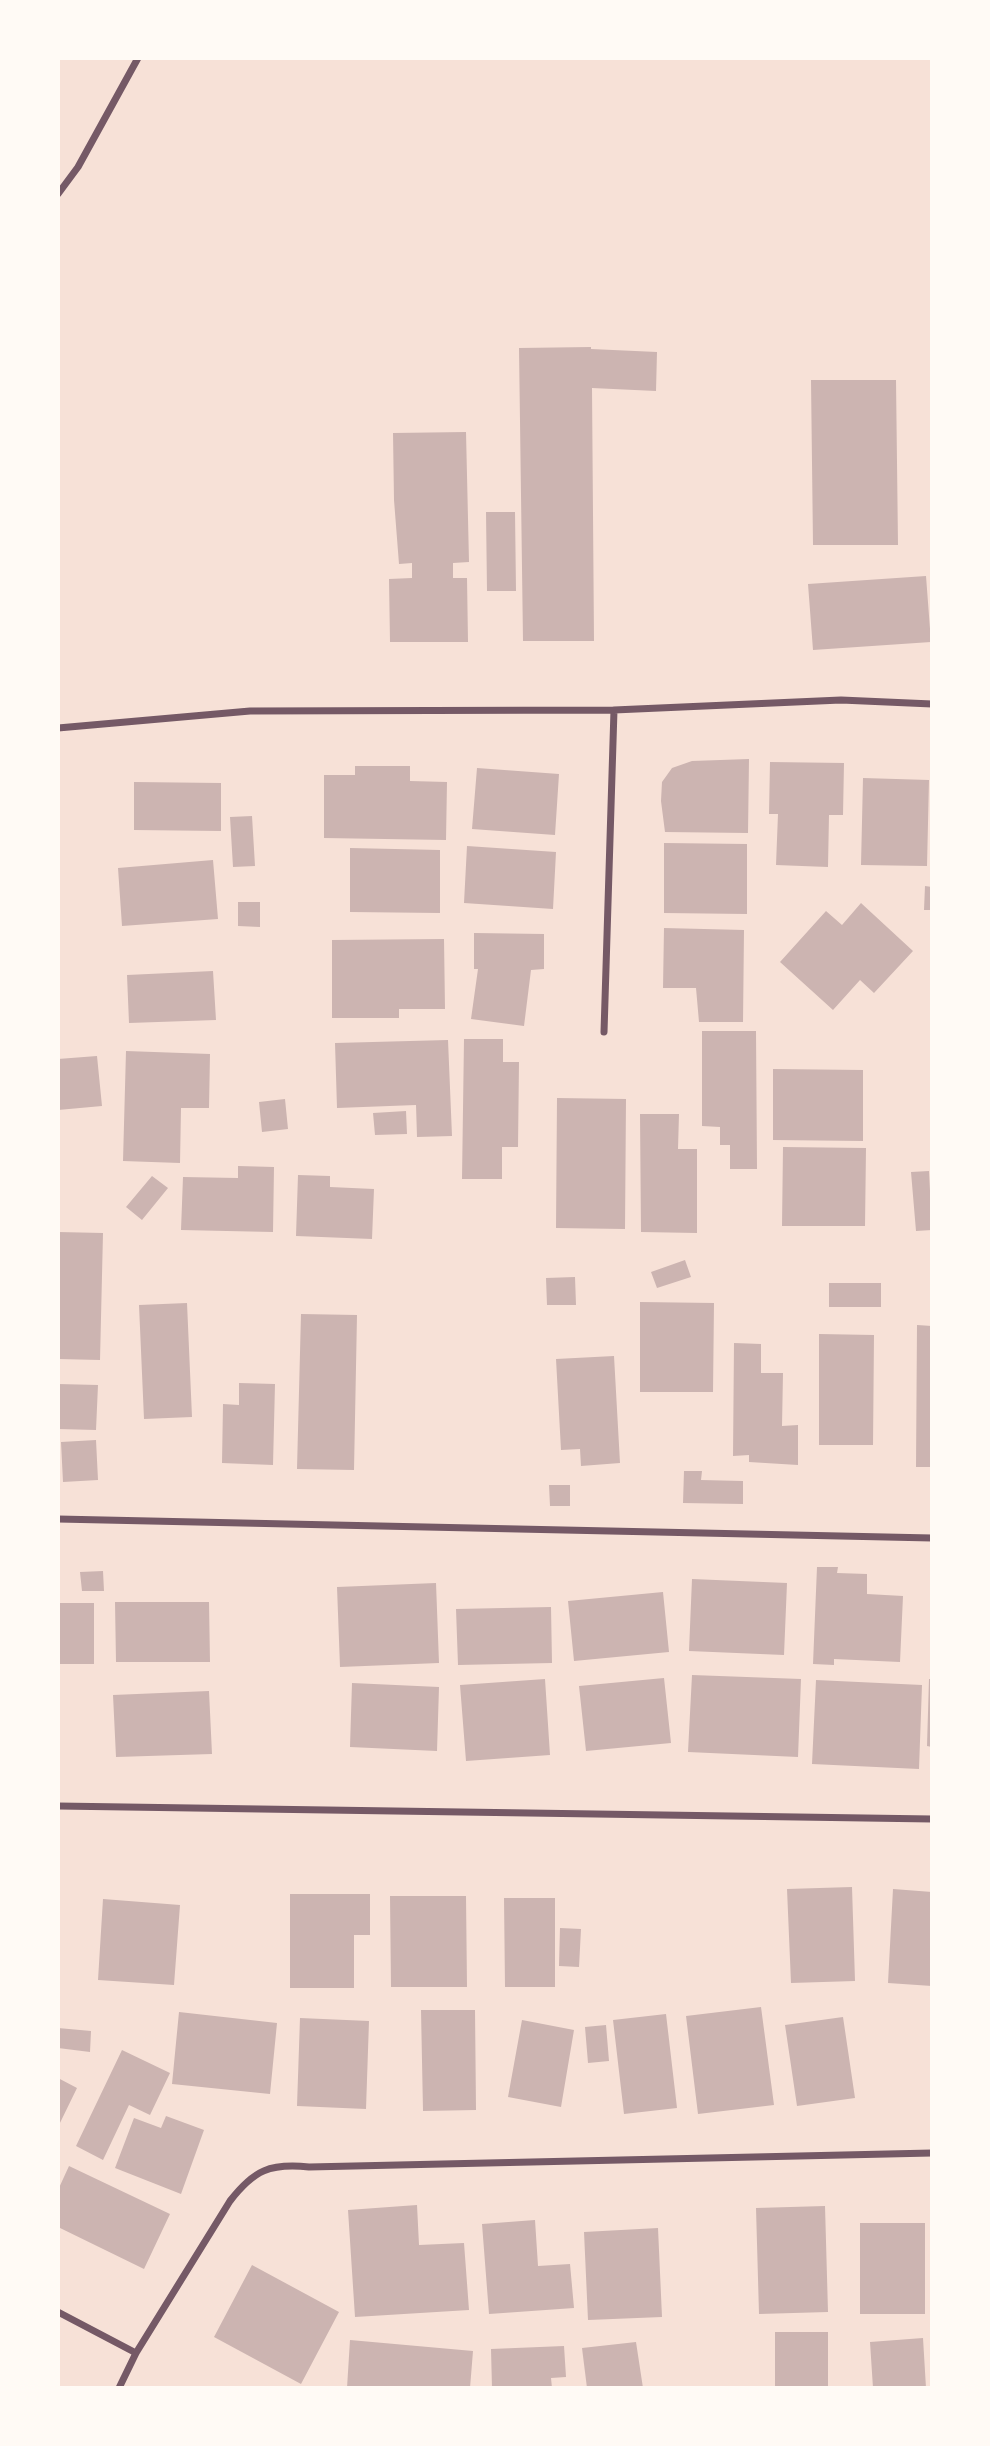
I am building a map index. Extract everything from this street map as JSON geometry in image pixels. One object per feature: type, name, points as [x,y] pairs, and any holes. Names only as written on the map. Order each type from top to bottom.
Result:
[{"type":"street","points":[[58,194],[78,167],[138,58]]},
{"type":"street","points":[[58,728],[250,711],[614,710],[841,700],[932,704]]},
{"type":"street","points":[[604,1032],[614,710]]},
{"type":"street","points":[[58,1519],[932,1538]]},
{"type":"street","points":[[58,1806],[932,1819]]},
{"type":"street","points":[[119,2388],[136,2353],[230,2201],[246,2180],[268,2169],[286,2164],[309,2167],[932,2153]]},
{"type":"street","points":[[58,2312],[136,2353]]},
{"type":"building","points":[[591,347],[657,352],[656,391],[592,388],[594,641],[523,641],[519,348]]},
{"type":"building","points":[[811,380],[896,380],[898,545],[813,545]]},
{"type":"building","points":[[466,432],[469,562],[453,563],[453,578],[467,578],[468,642],[390,642],[389,579],[412,578],[412,563],[399,564],[393,433]]},
{"type":"building","points":[[486,512],[515,512],[516,591],[487,591]]},
{"type":"building","points":[[926,576],[931,642],[813,650],[808,584]]},
{"type":"building","points":[[749,759],[748,833],[665,832],[661,801],[662,782],[672,768],[692,761]]},
{"type":"building","points":[[770,762],[844,763],[843,815],[829,815],[828,867],[776,865],[778,814],[769,814]]},
{"type":"building","points":[[355,766],[410,766],[410,781],[447,782],[446,840],[324,838],[324,775],[355,775]]},
{"type":"building","points":[[477,768],[559,774],[555,835],[472,829]]},
{"type":"building","points":[[863,778],[929,780],[927,866],[861,865]]},
{"type":"building","points":[[134,782],[221,783],[221,831],[134,830]]},
{"type":"building","points":[[252,816],[255,866],[233,867],[230,817]]},
{"type":"building","points":[[664,843],[747,844],[747,914],[664,913]]},
{"type":"building","points":[[467,846],[556,852],[553,909],[464,903]]},
{"type":"building","points":[[350,848],[440,850],[440,913],[350,912]]},
{"type":"building","points":[[213,860],[218,919],[122,926],[118,868]]},
{"type":"building","points":[[925,886],[932,887],[932,910],[924,910]]},
{"type":"building","points":[[238,902],[260,902],[260,927],[238,926]]},
{"type":"building","points":[[861,903],[913,951],[874,993],[860,980],[833,1010],[780,962],[826,911],[842,925]]},
{"type":"building","points":[[664,928],[744,930],[743,1022],[699,1022],[696,988],[663,988]]},
{"type":"building","points":[[474,933],[544,934],[544,969],[531,970],[524,1026],[471,1019],[478,969],[474,969]]},
{"type":"building","points":[[444,939],[445,1009],[399,1009],[399,1018],[332,1018],[332,940]]},
{"type":"building","points":[[213,971],[216,1020],[129,1023],[127,975]]},
{"type":"building","points":[[702,1031],[756,1031],[757,1169],[730,1169],[730,1145],[720,1145],[720,1127],[702,1126]]},
{"type":"building","points":[[464,1039],[503,1039],[503,1062],[519,1062],[518,1147],[502,1147],[502,1179],[462,1179]]},
{"type":"building","points":[[448,1040],[452,1136],[417,1137],[416,1105],[337,1108],[335,1043]]},
{"type":"building","points":[[126,1051],[210,1054],[209,1108],[181,1108],[180,1163],[123,1161]]},
{"type":"building","points":[[97,1056],[102,1106],[58,1110],[58,1059]]},
{"type":"building","points":[[773,1069],[863,1070],[863,1141],[773,1140]]},
{"type":"building","points":[[557,1098],[626,1099],[625,1229],[556,1228]]},
{"type":"building","points":[[285,1099],[288,1129],[262,1132],[259,1102]]},
{"type":"building","points":[[406,1111],[407,1134],[375,1135],[373,1113]]},
{"type":"building","points":[[640,1114],[679,1114],[678,1149],[697,1149],[697,1233],[641,1232]]},
{"type":"building","points":[[783,1147],[866,1148],[865,1226],[782,1226]]},
{"type":"building","points":[[238,1166],[274,1167],[273,1232],[181,1230],[183,1177],[238,1178]]},
{"type":"building","points":[[929,1171],[932,1230],[916,1231],[911,1172]]},
{"type":"building","points":[[298,1175],[330,1176],[330,1187],[374,1189],[372,1239],[296,1236]]},
{"type":"building","points":[[152,1176],[168,1188],[142,1220],[126,1207]]},
{"type":"building","points":[[58,1232],[103,1233],[100,1360],[58,1359]]},
{"type":"building","points":[[685,1260],[691,1277],[657,1288],[651,1272]]},
{"type":"building","points":[[575,1277],[576,1305],[547,1305],[546,1278]]},
{"type":"building","points":[[829,1283],[881,1283],[881,1307],[829,1307]]},
{"type":"building","points":[[640,1302],[714,1303],[713,1392],[640,1392]]},
{"type":"building","points":[[187,1303],[192,1417],[144,1419],[139,1305]]},
{"type":"building","points":[[301,1314],[357,1315],[354,1470],[297,1469]]},
{"type":"building","points":[[917,1325],[932,1326],[932,1467],[916,1467]]},
{"type":"building","points":[[819,1334],[874,1335],[873,1445],[819,1445]]},
{"type":"building","points":[[734,1343],[761,1344],[761,1373],[783,1373],[782,1426],[798,1425],[798,1465],[749,1462],[749,1455],[733,1456]]},
{"type":"building","points":[[614,1356],[620,1463],[581,1466],[580,1449],[561,1450],[556,1359]]},
{"type":"building","points":[[239,1383],[275,1384],[273,1465],[222,1463],[223,1404],[239,1405]]},
{"type":"building","points":[[58,1384],[98,1385],[96,1430],[58,1429]]},
{"type":"building","points":[[96,1440],[98,1480],[63,1482],[61,1442]]},
{"type":"building","points":[[684,1471],[702,1471],[701,1480],[743,1481],[743,1504],[683,1503]]},
{"type":"building","points":[[549,1485],[570,1485],[570,1506],[550,1506]]},
{"type":"building","points":[[817,1567],[838,1567],[837,1573],[867,1574],[867,1594],[903,1596],[900,1662],[834,1659],[834,1665],[813,1664]]},
{"type":"building","points":[[103,1571],[104,1591],[82,1591],[80,1572]]},
{"type":"building","points":[[692,1579],[787,1583],[784,1655],[689,1651]]},
{"type":"building","points":[[436,1583],[439,1663],[340,1667],[337,1587]]},
{"type":"building","points":[[663,1592],[669,1652],[574,1661],[568,1601]]},
{"type":"building","points":[[115,1602],[209,1602],[210,1662],[116,1662]]},
{"type":"building","points":[[58,1603],[94,1603],[94,1664],[58,1664]]},
{"type":"building","points":[[551,1607],[552,1663],[458,1665],[456,1609]]},
{"type":"building","points":[[692,1675],[801,1679],[798,1757],[688,1752]]},
{"type":"building","points":[[664,1678],[671,1743],[586,1751],[579,1686]]},
{"type":"building","points":[[545,1679],[550,1755],[466,1761],[460,1685]]},
{"type":"building","points":[[929,1679],[932,1679],[932,1747],[927,1746]]},
{"type":"building","points":[[816,1680],[922,1685],[919,1769],[812,1764]]},
{"type":"building","points":[[352,1683],[439,1687],[437,1751],[350,1747]]},
{"type":"building","points":[[209,1691],[212,1754],[116,1757],[113,1695]]},
{"type":"building","points":[[852,1887],[855,1981],[791,1983],[787,1889]]},
{"type":"building","points":[[893,1889],[932,1892],[932,1986],[888,1983]]},
{"type":"building","points":[[290,1894],[370,1894],[370,1935],[354,1935],[354,1988],[290,1988]]},
{"type":"building","points":[[390,1896],[466,1896],[467,1987],[391,1987]]},
{"type":"building","points":[[504,1898],[555,1898],[555,1987],[505,1987]]},
{"type":"building","points":[[103,1899],[180,1905],[174,1985],[98,1980]]},
{"type":"building","points":[[560,1928],[581,1929],[579,1967],[559,1966]]},
{"type":"building","points":[[761,2007],[774,2105],[698,2114],[686,2016]]},
{"type":"building","points":[[421,2010],[475,2010],[476,2110],[423,2111]]},
{"type":"building","points":[[179,2012],[277,2023],[270,2094],[172,2084]]},
{"type":"building","points":[[666,2014],[677,2108],[624,2114],[613,2020]]},
{"type":"building","points":[[843,2017],[855,2098],[797,2106],[785,2025]]},
{"type":"building","points":[[300,2018],[369,2021],[366,2109],[297,2106]]},
{"type":"building","points":[[522,2020],[574,2030],[561,2107],[508,2097]]},
{"type":"building","points":[[606,2025],[609,2061],[588,2063],[585,2027]]},
{"type":"building","points":[[58,2028],[91,2031],[90,2052],[58,2048]]},
{"type":"building","points":[[122,2050],[170,2073],[150,2115],[129,2105],[103,2160],[76,2146]]},
{"type":"building","points":[[58,2078],[77,2088],[58,2127]]},
{"type":"building","points":[[166,2116],[204,2130],[181,2194],[115,2168],[134,2118],[161,2128]]},
{"type":"building","points":[[69,2166],[170,2214],[144,2269],[58,2227],[58,2190]]},
{"type":"building","points":[[417,2205],[419,2245],[464,2243],[469,2310],[355,2317],[348,2210]]},
{"type":"building","points":[[825,2206],[828,2312],[759,2314],[756,2208]]},
{"type":"building","points":[[535,2220],[538,2266],[570,2264],[574,2308],[489,2314],[482,2224]]},
{"type":"building","points":[[860,2223],[925,2223],[925,2314],[860,2314]]},
{"type":"building","points":[[658,2228],[662,2317],[588,2320],[584,2232]]},
{"type":"building","points":[[252,2265],[339,2312],[301,2384],[214,2337]]},
{"type":"building","points":[[775,2332],[828,2332],[828,2388],[775,2388]]},
{"type":"building","points":[[923,2338],[926,2388],[873,2388],[870,2342]]},
{"type":"building","points":[[350,2340],[473,2351],[470,2388],[347,2388]]},
{"type":"building","points":[[636,2342],[643,2388],[587,2388],[582,2348]]},
{"type":"building","points":[[564,2346],[566,2377],[551,2378],[552,2388],[492,2388],[491,2349]]}]
